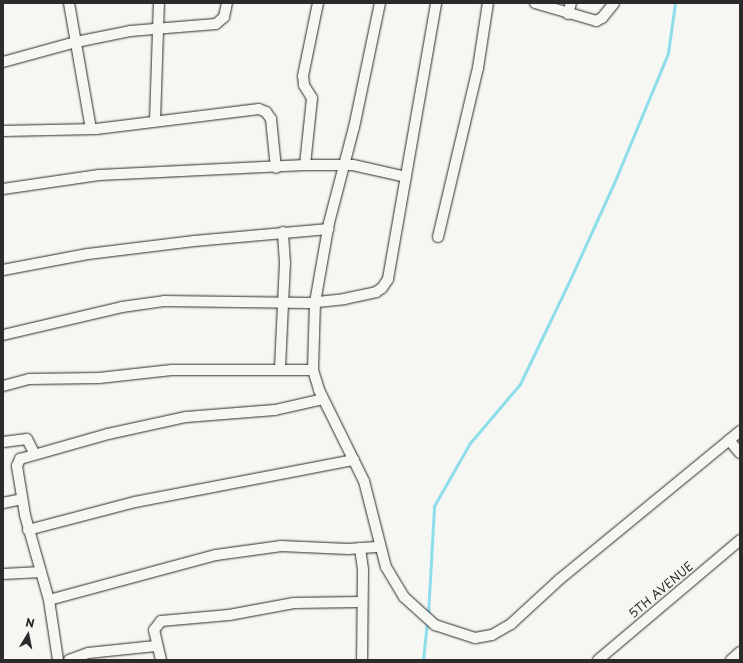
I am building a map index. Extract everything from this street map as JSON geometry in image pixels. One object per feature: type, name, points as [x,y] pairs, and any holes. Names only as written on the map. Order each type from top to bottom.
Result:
[{"type":"street","points":[[69,3],[91,129]]},
{"type":"street","points":[[155,121],[158,3]]},
{"type":"street","points":[[3,62],[76,42],[157,28],[216,24],[224,17],[227,3]]},
{"type":"street","points":[[305,165],[312,98],[304,85],[303,76],[318,3]]},
{"type":"street","points":[[380,3],[328,230],[315,302],[313,370],[323,399],[354,460],[370,500],[380,546],[395,584],[422,615],[435,625],[455,633],[482,639],[511,624],[560,579],[740,431]]},
{"type":"street","points":[[3,335],[122,307],[164,301],[283,303],[315,302],[376,292],[386,284],[436,3]]},
{"type":"street","points":[[438,237],[478,68],[488,3]]},
{"type":"street","points":[[535,3],[568,14],[600,20],[614,3]]},
{"type":"street","points":[[568,14],[571,3]]},
{"type":"street","points":[[3,131],[91,129],[247,109],[262,110],[271,119],[276,168]]},
{"type":"street","points":[[3,189],[99,175],[276,168],[305,165],[344,165],[406,178]]},
{"type":"street","points":[[3,270],[88,254],[283,232],[328,230]]},
{"type":"street","points":[[280,368],[283,303],[283,232]]},
{"type":"street","points":[[3,386],[28,379],[99,378],[172,370],[280,368],[313,370]]},
{"type":"street","points":[[58,660],[49,600],[28,530],[22,499],[18,461],[34,453],[186,418],[276,410],[323,399]]},
{"type":"street","points":[[3,442],[27,439],[34,453]]},
{"type":"street","points":[[729,440],[740,453]]},
{"type":"street","points":[[28,530],[134,502],[280,473],[323,468],[354,460]]},
{"type":"street","points":[[3,503],[22,499]]},
{"type":"street","name":"5TH AVENUE","points":[[598,660],[740,540]]},
{"type":"street","points":[[49,600],[216,555],[281,546],[360,548],[380,546]]},
{"type":"street","points":[[360,548],[363,570],[361,602],[362,660]]},
{"type":"street","points":[[3,574],[41,572]]},
{"type":"street","points":[[160,660],[154,630],[161,621],[229,615],[294,603],[361,602]]},
{"type":"street","points":[[69,660],[88,653],[156,646]]},
{"type":"street","points":[[730,660],[740,652]]},
{"type":"waterway","points":[[428,615],[434,506],[470,443],[520,384],[568,284],[614,183],[668,53],[675,3]]},
{"type":"waterway","points":[[423,660],[427,621]]}]
